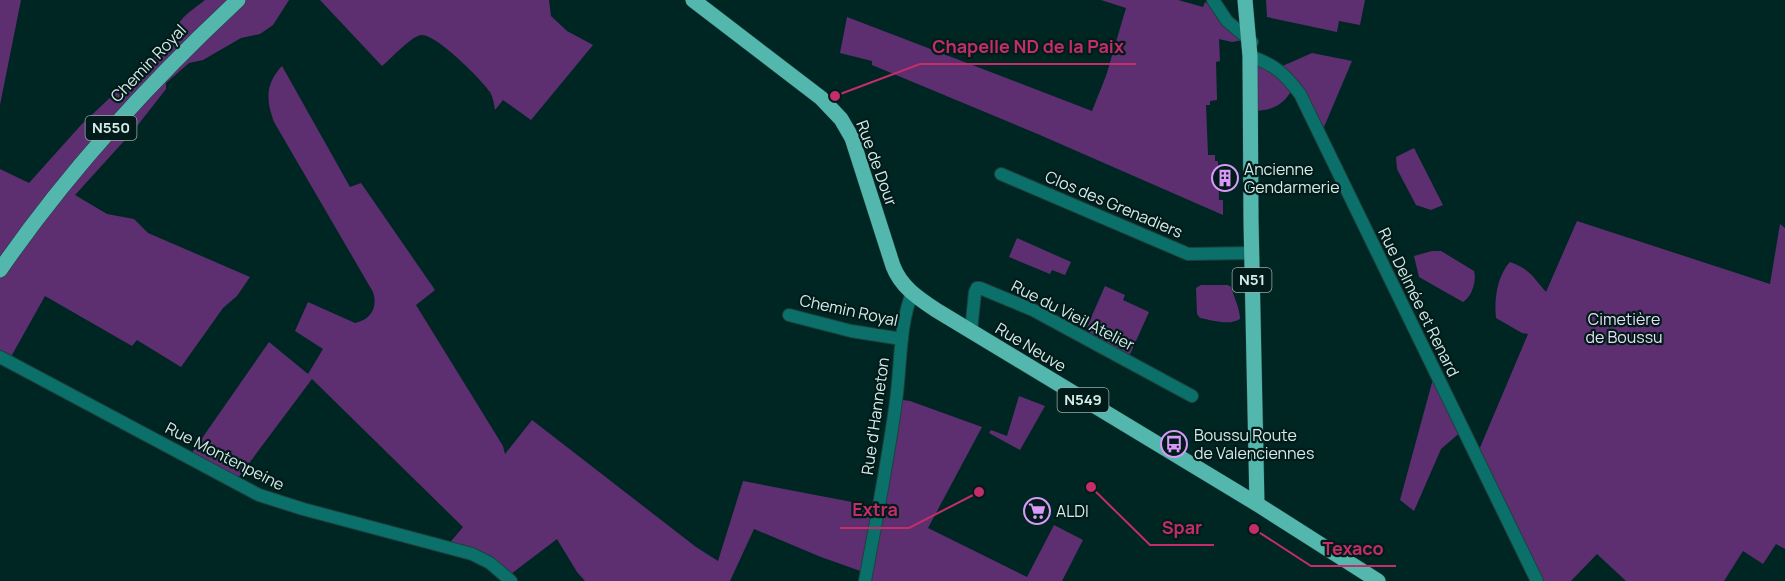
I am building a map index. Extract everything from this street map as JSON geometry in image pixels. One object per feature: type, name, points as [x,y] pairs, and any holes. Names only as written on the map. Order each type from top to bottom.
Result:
[{"type":"main road","name":"Chemin Royal","points":[[0,270],[27,231],[89,154],[144,92],[238,0]]},
{"type":"main road","name":"Rue de Dour","points":[[693,0],[821,98],[848,128],[897,278],[912,292]]},
{"type":"main road","name":"N51","points":[[1245,0],[1250,46]]},
{"type":"main road","name":"N51","points":[[1253,0],[1250,46],[1251,253],[1257,504]]},
{"type":"main road","name":"Rue Neuve","points":[[912,292],[971,331],[1257,504],[1378,581]]},
{"type":"street","points":[[1213,0],[1227,21],[1250,46]]},
{"type":"street","name":"Rue Delmée et Renard","points":[[1250,46],[1278,68],[1300,94],[1537,581]]},
{"type":"street","name":"Clos des Grenadiers","points":[[1001,174],[1188,254],[1251,253]]},
{"type":"street","name":"Rue du Vieil Atelier","points":[[971,331],[975,292],[977,288],[980,288],[1042,315],[1192,396]]},
{"type":"street","name":"Rue d'Hanneton","points":[[865,581],[896,399],[907,307],[912,292]]},
{"type":"street","name":"Chemin Royal","points":[[789,315],[851,331],[902,339]]},
{"type":"street","name":"Rue Montenpeine","points":[[0,357],[260,495],[303,509],[472,554],[489,563],[511,581]]},
{"type":"green space","points":[[0,0],[21,0],[0,105]]},
{"type":"green space","points":[[205,0],[289,0],[273,25],[260,34],[241,38],[203,60],[189,63],[166,83],[166,89],[134,130],[75,195],[107,214],[134,219],[148,233],[250,277],[237,296],[223,308],[181,367],[137,340],[132,346],[45,296],[8,362],[0,357],[0,169],[29,183],[81,125],[176,39],[180,21]]},
{"type":"green space","points":[[320,0],[549,0],[551,16],[567,31],[593,45],[531,120],[503,100],[495,110],[490,92],[478,78],[448,50],[429,37],[422,35],[413,39],[382,66]]},
{"type":"green space","points":[[1101,0],[1178,0],[1203,7],[1205,2],[1219,10],[1248,39],[1232,42],[1219,39],[1220,61],[1216,62],[1217,100],[1210,101],[1210,105],[1206,105],[1208,155],[1215,155],[1215,161],[1218,161],[1219,200],[1223,200],[1223,215],[872,65],[872,61],[840,53],[847,17],[1092,111],[1106,76],[1126,8]]},
{"type":"green space","points":[[1266,0],[1365,0],[1360,25],[1339,21],[1337,32],[1267,17]]},
{"type":"green space","points":[[1312,53],[1352,61],[1321,134],[1294,87],[1286,99],[1276,106],[1265,110],[1250,111],[1250,57],[1278,68]]},
{"type":"green space","points":[[282,66],[350,187],[361,183],[435,290],[416,305],[503,446],[505,454],[532,420],[696,547],[718,561],[743,481],[878,507],[896,399],[910,401],[982,427],[928,528],[1027,577],[1054,525],[1083,540],[1062,581],[865,581],[866,573],[754,529],[730,581],[585,581],[557,539],[507,577],[447,546],[463,527],[312,379],[235,482],[189,457],[269,342],[308,374],[323,349],[295,331],[308,302],[355,323],[369,316],[374,308],[373,292],[274,122],[269,107],[270,86],[272,79]]},
{"type":"green space","points":[[1414,148],[1443,205],[1431,210],[1416,205],[1397,169],[1396,157]]},
{"type":"green space","name":"Cimetière de Boussu","points":[[1577,221],[1770,284],[1780,224],[1785,228],[1785,549],[1776,544],[1763,564],[1743,551],[1724,581],[1626,581],[1597,554],[1571,581],[1537,581],[1476,457],[1528,334],[1496,318],[1499,281],[1510,262],[1527,271],[1546,292]]},
{"type":"green space","points":[[1017,238],[1071,262],[1065,275],[1052,270],[1050,274],[1009,257]]},
{"type":"green space","points":[[1441,251],[1474,271],[1473,288],[1463,302],[1419,277],[1414,256]]},
{"type":"green space","points":[[1201,285],[1231,287],[1240,319],[1226,322],[1200,318],[1197,314],[1196,288]]},
{"type":"green space","points":[[1105,286],[1125,295],[1123,300],[1149,312],[1127,361],[1083,336]]},
{"type":"green space","points":[[1433,379],[1463,430],[1441,449],[1414,511],[1400,500]]},
{"type":"green space","points":[[1019,396],[1045,406],[1020,450],[989,433],[991,430],[1007,436]]},
{"type":"place","name":"Chapelle ND de la Paix","points":[[835,96]]},
{"type":"place","name":"Ancienne Gendarmerie","points":[[1225,178]]},
{"type":"place","name":"Boussu Route de Valenciennes","points":[[1174,444]]},
{"type":"place","name":"Spar","points":[[1091,487]]},
{"type":"place","name":"Extra","points":[[979,492]]},
{"type":"place","name":"ALDI","points":[[1037,511]]},
{"type":"place","name":"Texaco","points":[[1254,529]]}]
